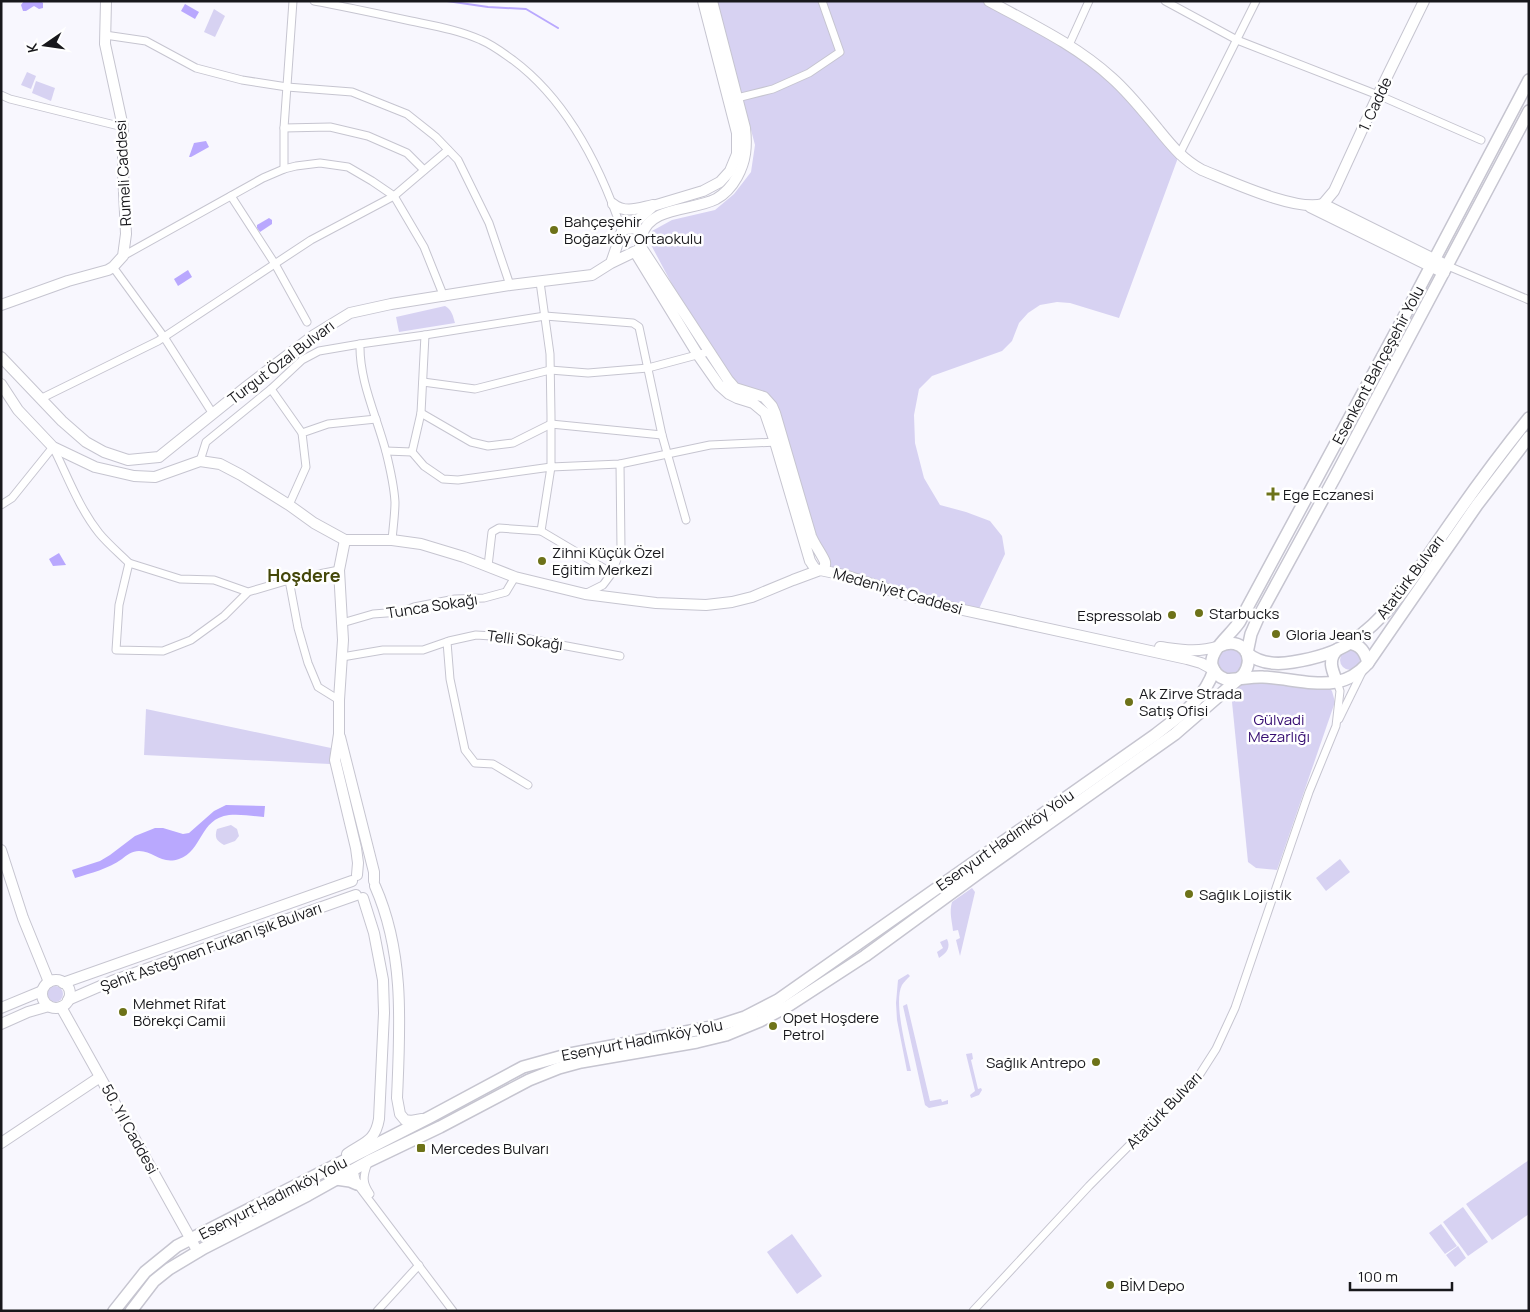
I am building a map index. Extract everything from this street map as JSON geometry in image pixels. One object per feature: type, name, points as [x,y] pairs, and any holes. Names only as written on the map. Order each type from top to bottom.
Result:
[{"type":"main road","name":"Esenkent Bahçeşehir Yolu","points":[[1220,646],[1240,622],[1529,80]]},
{"type":"main road","name":"Esenkent Bahçeşehir Yolu","points":[[1247,653],[1251,634],[1258,618],[1446,270],[1529,111]]},
{"type":"main road","name":"Atatürk Bulvarı","points":[[1247,653],[1254,659],[1262,662],[1283,664],[1298,662],[1338,649],[1349,643],[1382,616],[1402,593],[1492,464],[1529,418]]},
{"type":"main road","name":"Atatürk Bulvarı","points":[[1238,678],[1262,676],[1310,682],[1337,682],[1354,675],[1366,665],[1476,505],[1529,437]]},
{"type":"main road","points":[[1226,643],[1238,644],[1247,653],[1248,664],[1243,675],[1238,678],[1233,680],[1222,678],[1214,670],[1212,665],[1213,654],[1220,646],[1226,643]]},
{"type":"main road","points":[[1349,643],[1355,644],[1365,653],[1366,665]]},
{"type":"main road","points":[[1337,682],[1331,663],[1332,656],[1338,649]]},
{"type":"main road","name":"Esenyurt Hadımköy Yolu","points":[[131,1311],[154,1281],[198,1252],[369,1161],[440,1127],[544,1073],[581,1062],[697,1042],[726,1035],[760,1021],[1189,709],[1209,684],[1214,670]]},
{"type":"main road","name":"Esenyurt Hadımköy Yolu","points":[[114,1311],[145,1272],[177,1246],[338,1165],[513,1072],[530,1064],[570,1054],[724,1024],[757,1012],[800,992],[865,956],[1175,734],[1238,678]]},
{"type":"main road","points":[[336,1179],[357,1184]]},
{"type":"street","name":"Rumeli Caddesi","points":[[106,1],[105,44],[123,127],[126,234],[123,256]]},
{"type":"street","points":[[284,169],[286,87],[293,1]]},
{"type":"street","points":[[314,1],[458,31],[495,47],[531,75],[561,107],[587,151],[626,230]]},
{"type":"street","points":[[613,204],[625,210],[656,205],[703,192],[715,186],[730,171],[737,154],[737,133],[703,1]]},
{"type":"street","points":[[636,250],[643,239],[642,235],[647,224],[655,218],[715,200],[735,181],[744,164],[747,144],[745,128],[712,1]]},
{"type":"street","points":[[737,98],[773,89],[809,73],[840,52],[822,1]]},
{"type":"street","points":[[989,1],[1086,56],[1127,92],[1179,155],[1191,165],[1278,199],[1307,205],[1433,263]]},
{"type":"street","points":[[1069,45],[1089,1]]},
{"type":"street","points":[[1165,1],[1237,40],[1378,95],[1481,140]]},
{"type":"street","points":[[1179,155],[1256,1]]},
{"type":"street","name":"1. Cadde","points":[[1323,204],[1334,191],[1424,1]]},
{"type":"street","points":[[105,35],[146,42],[196,68],[242,80],[286,87],[352,92],[407,114],[436,137],[458,160],[489,223],[510,285]]},
{"type":"street","points":[[1,95],[10,99],[123,127]]},
{"type":"street","points":[[284,128],[330,127],[368,136],[406,153],[424,170]]},
{"type":"street","points":[[40,399],[164,337],[311,240],[375,208],[394,196],[448,150]]},
{"type":"street","points":[[1,305],[68,280],[108,270],[123,256],[263,178],[296,166],[320,164],[348,167],[372,180],[394,196],[424,247],[444,297]]},
{"type":"street","points":[[231,196],[275,264],[307,322]]},
{"type":"street","points":[[1307,205],[1323,204],[1446,270],[1529,300]]},
{"type":"street","points":[[611,263],[620,235],[656,205]]},
{"type":"street","points":[[626,230],[637,229],[642,235]]},
{"type":"street","points":[[619,243],[623,250],[636,250]]},
{"type":"street","points":[[636,250],[728,380],[735,388],[760,395],[767,400],[776,413],[780,442],[810,561],[814,568],[820,570]]},
{"type":"street","points":[[636,250],[698,355],[723,390],[736,398],[754,403],[765,413],[780,442]]},
{"type":"street","name":"Turgut Özal Bulvarı","points":[[1,357],[62,421],[86,442],[104,452],[128,460],[159,457],[314,335],[350,313],[391,304],[510,285],[592,275],[636,250]]},
{"type":"street","points":[[113,267],[164,337],[213,414]]},
{"type":"street","points":[[540,282],[550,370],[551,424],[551,467],[540,531]]},
{"type":"street","points":[[200,461],[206,442],[271,389],[302,360],[319,351],[545,316],[633,323],[639,327],[662,435],[686,520]]},
{"type":"street","points":[[412,452],[421,413],[425,335]]},
{"type":"street","points":[[360,344],[360,357],[386,452],[395,502],[392,540]]},
{"type":"street","points":[[423,382],[475,389],[550,370],[588,373],[648,368],[708,352]]},
{"type":"street","points":[[1,384],[18,410],[53,447],[77,499],[98,533],[129,564],[180,579],[214,580],[248,592]]},
{"type":"street","points":[[271,389],[302,433],[306,467],[289,505]]},
{"type":"street","points":[[421,413],[471,442],[488,446],[513,443],[551,424],[662,435]]},
{"type":"street","points":[[302,433],[328,424],[376,419]]},
{"type":"street","points":[[386,452],[412,452],[424,466],[442,479],[458,480],[551,467],[620,464],[710,445],[780,442]]},
{"type":"street","points":[[53,447],[95,467],[134,476],[155,477],[200,461],[220,464],[289,505],[314,523],[345,540],[339,570],[342,657],[336,766],[358,863],[352,889],[359,896],[374,933],[383,980],[384,1013],[379,1119],[376,1130],[371,1139],[348,1153],[338,1165]]},
{"type":"street","points":[[1,505],[12,498],[53,447]]},
{"type":"street","points":[[585,594],[603,585],[612,573],[621,548],[620,464]]},
{"type":"street","points":[[488,566],[492,532],[499,528],[540,531],[612,573]]},
{"type":"street","name":"Medeniyet Caddesi","points":[[345,540],[392,540],[421,544],[464,557],[514,577],[585,594],[656,603],[706,604],[752,598],[820,570],[844,575],[945,606],[1095,638]]},
{"type":"street","points":[[129,564],[119,605],[116,650],[163,651],[191,640],[224,616],[248,592],[288,580],[339,570]]},
{"type":"street","name":"Tunca Sokağı","points":[[342,623],[373,614],[400,612],[414,607],[455,599],[484,598],[506,592],[514,577]]},
{"type":"street","points":[[288,580],[298,628],[308,663],[318,687],[339,700]]},
{"type":"street","name":"Telli Sokağı","points":[[342,657],[383,650],[423,650],[476,635],[524,638],[620,656]]},
{"type":"street","points":[[1095,638],[1195,651],[1220,646]]},
{"type":"street","points":[[1095,638],[1187,659],[1201,663],[1214,670]]},
{"type":"street","points":[[447,642],[450,679],[465,750],[475,763],[492,764],[528,785]]},
{"type":"street","name":"Atatürk Bulvarı","points":[[974,1310],[1089,1186],[1200,1074],[1210,1060],[1235,1008],[1303,810],[1336,726],[1366,665]]},
{"type":"street","name":"Atatürk Bulvarı","points":[[1336,726],[1340,694],[1337,682]]},
{"type":"street","points":[[339,734],[374,872],[375,883],[386,917],[398,973],[400,1018],[397,1098],[399,1109],[405,1120],[430,1117]]},
{"type":"street","points":[[1,850],[24,918],[49,982]]},
{"type":"street","points":[[355,878],[365,874],[369,875],[375,883],[371,895],[359,896]]},
{"type":"street","name":"Şehit Asteğmen Furkan Işık Bulvarı","points":[[64,983],[355,878]]},
{"type":"street","name":"Şehit Asteğmen Furkan Işık Bulvarı","points":[[64,1004],[112,981],[359,896]]},
{"type":"street","points":[[56,980],[64,983],[69,993],[64,1004],[53,1008],[49,1006],[43,1000],[42,991],[45,985],[56,980]]},
{"type":"street","points":[[1,1008],[42,991]]},
{"type":"street","name":"50. Yıl Caddesi","points":[[64,1004],[100,1077],[198,1252]]},
{"type":"street","points":[[1,1024],[28,1012],[49,1006]]},
{"type":"street","points":[[1,1143],[100,1077]]},
{"type":"street","points":[[369,1161],[363,1177],[365,1187],[380,1212],[453,1311]]},
{"type":"street","points":[[354,1170],[357,1184],[375,1209],[380,1212]]},
{"type":"street","points":[[378,1311],[419,1265]]},
{"type":"green space","points":[[717,1],[983,1],[1069,45],[1086,56],[1179,155],[1119,318],[1070,303],[1057,302],[1040,305],[1028,313],[1019,323],[1012,341],[1002,351],[932,376],[919,389],[914,415],[915,443],[924,478],[940,505],[990,521],[1002,536],[1005,554],[977,613],[844,575],[825,562],[772,406],[744,391],[708,352],[649,241],[652,231],[672,220],[715,210],[734,194],[751,172],[755,145]]},
{"type":"green space","points":[[214,9],[225,16],[215,37],[204,32]]},
{"type":"green space","points":[[27,72],[36,76],[31,89],[21,85]]},
{"type":"green space","points":[[36,81],[55,88],[51,101],[32,93]]},
{"type":"green space","points":[[445,306],[451,311],[455,323],[399,332],[396,317]]},
{"type":"green space","points":[[1230,649],[1239,653],[1243,662],[1239,671],[1230,675],[1221,671],[1217,662],[1221,653]]},
{"type":"green space","points":[[1350,650],[1357,653],[1360,660],[1357,667],[1350,670],[1343,667],[1340,660],[1343,653]]},
{"type":"green space","name":"Gülvadi Mezarlığı","points":[[1249,681],[1324,687],[1332,691],[1335,702],[1277,870],[1256,868],[1248,862],[1231,692],[1241,684]]},
{"type":"green space","points":[[146,709],[331,748],[330,764],[144,755]]},
{"type":"green space","points":[[231,825],[237,829],[239,836],[235,841],[224,845],[217,839],[217,829]]},
{"type":"green space","points":[[1340,859],[1350,872],[1326,891],[1316,878]]},
{"type":"green space","points":[[972,888],[975,892],[960,956],[956,940],[960,938],[958,930],[953,931],[951,906],[952,902]]},
{"type":"green space","points":[[947,939],[949,945],[947,950],[939,958],[937,952],[943,948],[940,942]]},
{"type":"green space","points":[[908,974],[910,976],[902,985],[899,1003],[911,1071],[907,1071],[897,1020],[896,1003],[898,980]]},
{"type":"green space","points":[[55,986],[63,994],[55,1002],[47,994]]},
{"type":"green space","points":[[907,1004],[930,1101],[941,1099],[942,1102],[948,1100],[948,1104],[929,1108],[925,1105],[903,1006]]},
{"type":"green space","points":[[972,1053],[973,1059],[971,1060],[978,1089],[981,1088],[982,1090],[979,1095],[971,1098],[970,1095],[975,1091],[966,1054]]},
{"type":"green space","points":[[1529,1160],[1529,1214],[1492,1240],[1466,1204]]},
{"type":"green space","points":[[1463,1207],[1488,1242],[1468,1256],[1443,1222]]},
{"type":"green space","points":[[1441,1224],[1457,1246],[1445,1254],[1429,1233]]},
{"type":"green space","points":[[792,1234],[822,1276],[797,1294],[767,1252]]},
{"type":"green space","points":[[1458,1246],[1466,1258],[1455,1267],[1446,1255]]},
{"type":"shaded area","points":[[24,1],[41,1],[43,8],[39,9],[34,6],[23,11],[21,5]]},
{"type":"shaded area","points":[[185,4],[199,12],[195,19],[181,11]]},
{"type":"shaded area","points":[[206,141],[209,147],[189,157],[194,143]]},
{"type":"shaded area","points":[[269,218],[272,220],[272,224],[260,232],[257,225]]},
{"type":"shaded area","points":[[188,270],[192,277],[178,286],[174,279]]},
{"type":"shaded area","points":[[59,553],[66,565],[53,566],[49,559]]},
{"type":"shaded area","points":[[226,805],[265,806],[264,817],[229,815],[219,818],[206,829],[193,849],[179,859],[167,860],[149,853],[136,851],[105,868],[75,878],[72,870],[100,861],[135,836],[155,828],[163,828],[183,834],[189,833],[214,811]]},
{"type":"waterway","points":[[447,1],[488,7],[526,9],[558,28]]},
{"type":"place","name":"Bahçeşehir Boğazköy Ortaokulu","points":[[554,230]]},
{"type":"place","name":"Ege Eczanesi","points":[[1273,494]]},
{"type":"place","name":"Zihni Küçük Özel Eğitim Merkezi","points":[[542,561]]},
{"type":"place","name":"Starbucks","points":[[1199,613]]},
{"type":"place","name":"Espressolab","points":[[1172,615]]},
{"type":"place","name":"Gloria Jean's","points":[[1276,634]]},
{"type":"place","name":"Ak Zirve Strada Satış Ofisi","points":[[1129,702]]},
{"type":"place","name":"Sağlık Lojistik","points":[[1189,894]]},
{"type":"place","name":"Mehmet Rifat Börekçi Camii","points":[[123,1012]]},
{"type":"place","name":"Opet Hoşdere Petrol","points":[[773,1026]]},
{"type":"place","name":"Sağlık Antrepo","points":[[1096,1062]]},
{"type":"place","name":"Mercedes Bulvarı","points":[[421,1148]]},
{"type":"place","name":"BİM Depo","points":[[1110,1285]]},
{"type":"district","name":"Hoşdere","points":[[304,575]]}]
